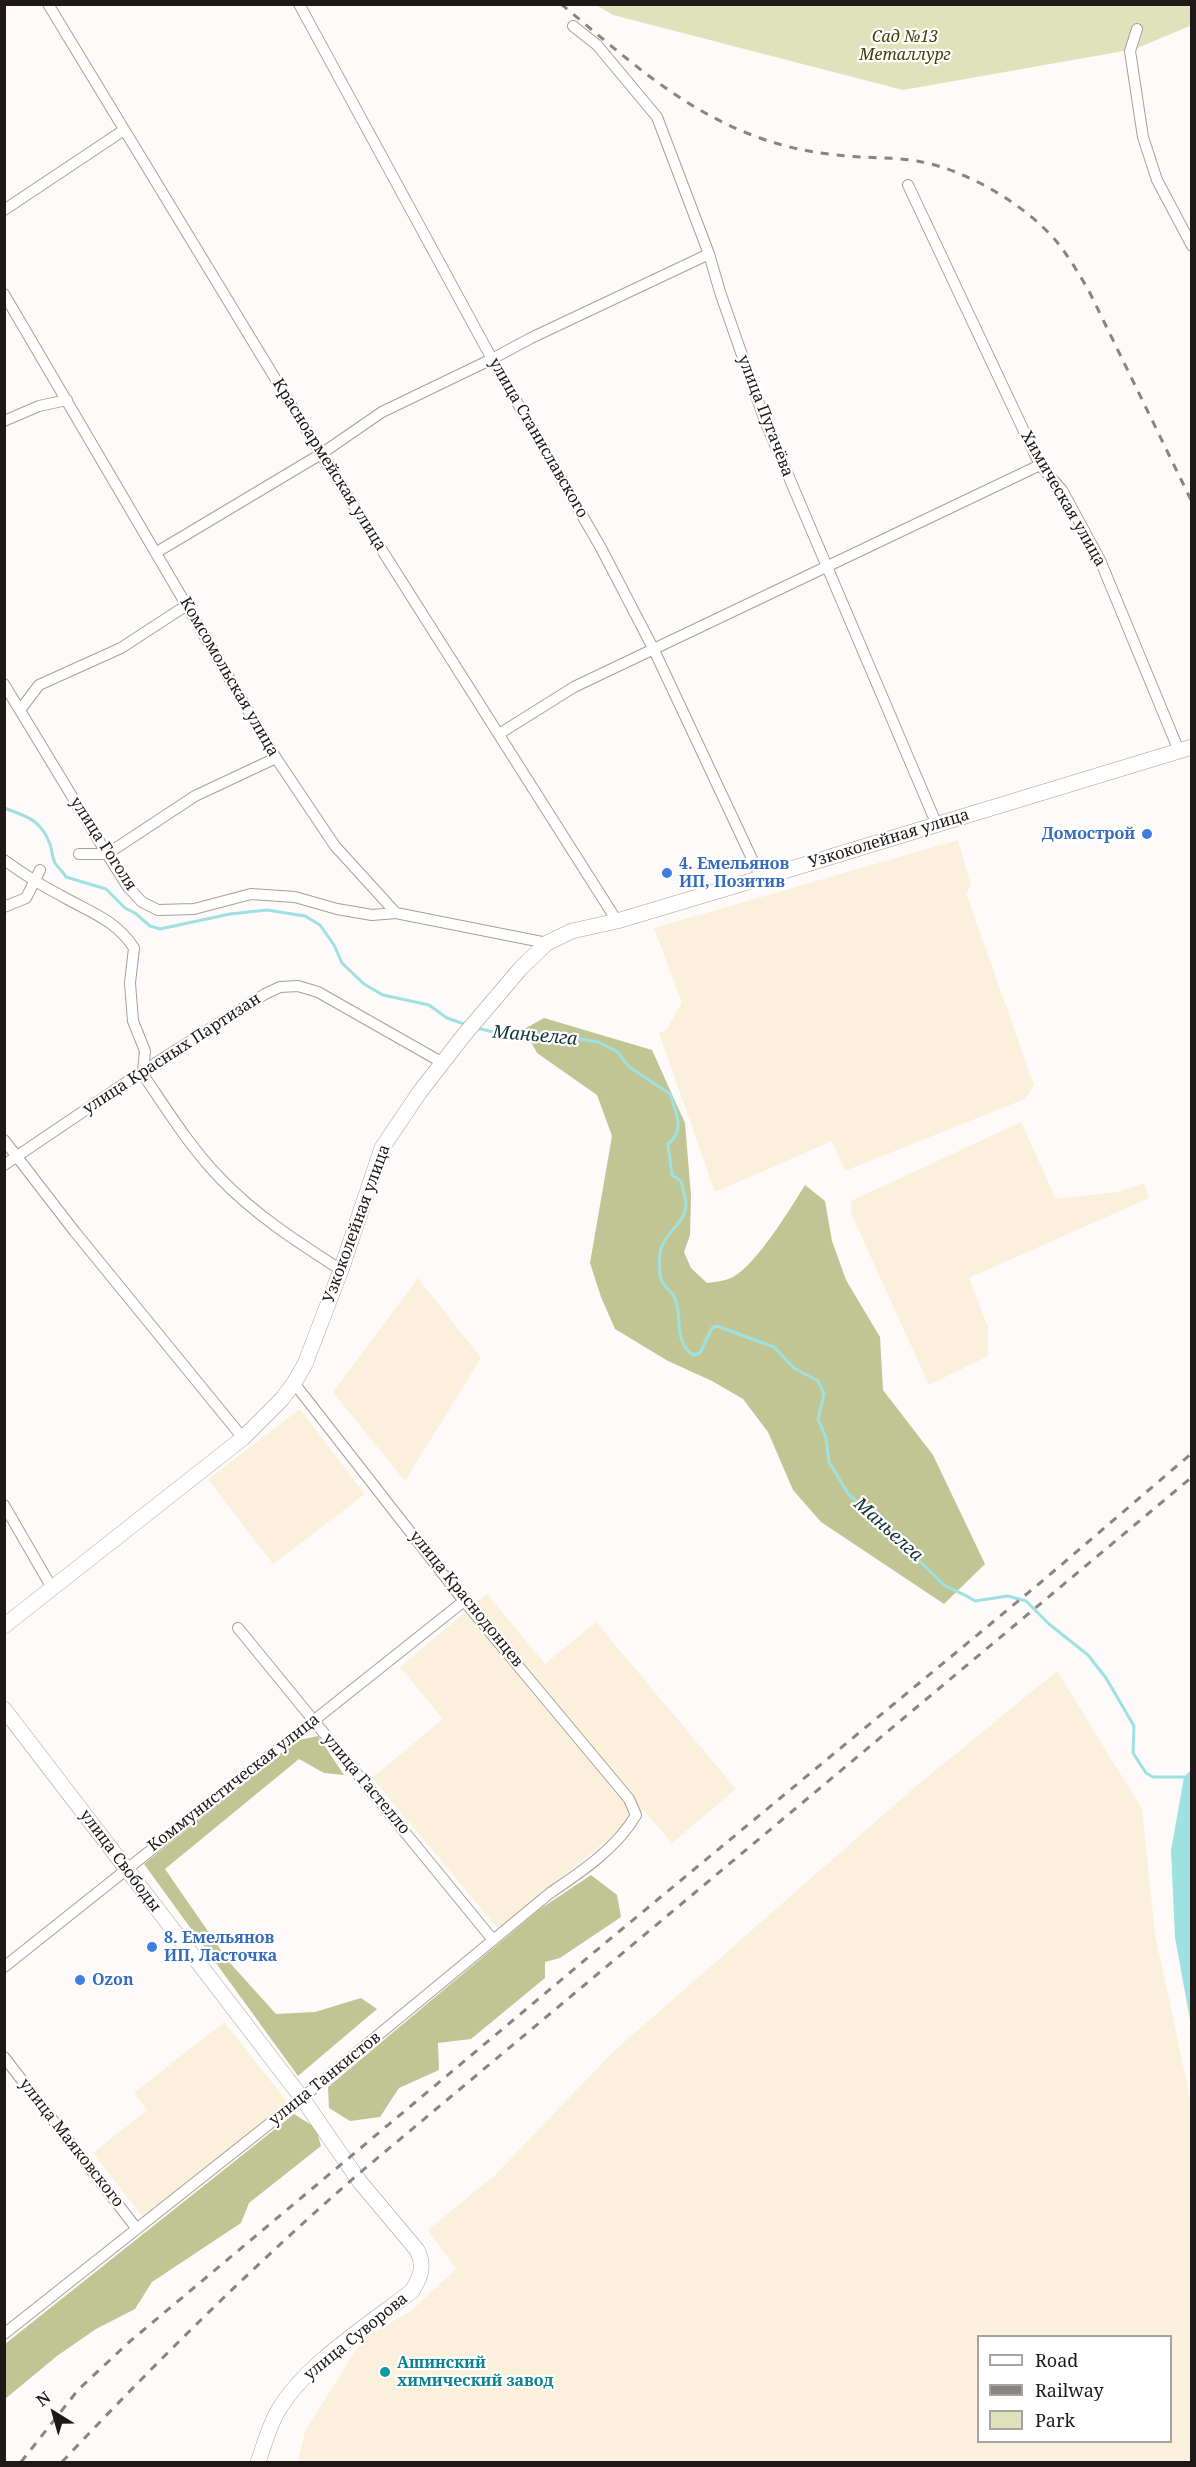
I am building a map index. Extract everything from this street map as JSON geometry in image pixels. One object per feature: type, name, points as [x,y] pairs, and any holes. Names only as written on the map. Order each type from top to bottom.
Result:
[{"type":"street","name":"Красноармейская улица","points":[[48,4],[321,454],[617,921]]},
{"type":"street","name":"улица Станиславского","points":[[299,4],[492,359],[601,548],[654,650],[761,878]]},
{"type":"street","name":"улица Пугачёва","points":[[573,26],[597,45],[657,117],[709,254],[765,422],[938,825]]},
{"type":"street","points":[[1137,29],[1130,51],[1143,137],[1157,180],[1191,246]]},
{"type":"street","points":[[4,210],[124,130]]},
{"type":"street","name":"Химическая улица","points":[[908,185],[1040,465],[1062,490],[1100,560],[1185,749]]},
{"type":"street","points":[[158,552],[321,454],[382,412],[531,338],[709,254]]},
{"type":"street","name":"Комсомольская улица","points":[[4,294],[158,552],[276,758],[335,846],[396,913]]},
{"type":"street","points":[[4,421],[39,406],[67,400]]},
{"type":"street","points":[[499,734],[574,687],[1040,465]]},
{"type":"street","points":[[20,710],[39,685],[121,648],[187,605]]},
{"type":"street","name":"улица Гоголя","points":[[4,684],[107,854],[128,887],[142,902],[158,910],[194,909],[251,894],[295,897],[337,909],[372,915],[396,913]]},
{"type":"street","name":"Узкоколейная улица","points":[[4,1626],[243,1438],[269,1414],[294,1383],[305,1364],[341,1270],[382,1148],[464,1035],[520,968],[547,943],[572,931],[617,921],[1185,749]]},
{"type":"street","points":[[79,854],[107,854],[195,796],[276,758]]},
{"type":"street","points":[[4,860],[33,881],[109,921],[124,932],[135,948],[130,983],[133,1021],[145,1051],[143,1071],[146,1079],[185,1137],[221,1180],[283,1233],[341,1270]]},
{"type":"street","points":[[4,907],[26,898],[40,870]]},
{"type":"street","points":[[396,913],[547,943]]},
{"type":"street","name":"улица Красных Партизан","points":[[4,1165],[143,1071],[265,994],[280,987],[298,986],[318,992],[443,1063]]},
{"type":"street","points":[[4,1140],[75,1232],[243,1438]]},
{"type":"street","name":"улица Краснодонцев","points":[[294,1383],[465,1601],[629,1799],[636,1815]]},
{"type":"street","points":[[4,1505],[52,1588]]},
{"type":"street","name":"Коммунистическая улица","points":[[4,1967],[465,1601]]},
{"type":"street","name":"улица Гастелло","points":[[238,1628],[493,1940]]},
{"type":"street","name":"улица Свободы","points":[[4,1709],[302,2098]]},
{"type":"street","name":"улица Танкистов","points":[[4,2334],[302,2098],[550,1893],[580,1873],[630,1826],[636,1815]]},
{"type":"street","name":"улица Маяковского","points":[[4,2057],[137,2229]]},
{"type":"street","name":"улица Суворова","points":[[258,2463],[278,2411],[303,2380],[335,2350],[412,2291],[422,2269],[422,2259],[417,2250],[360,2182],[302,2098]]},
{"type":"shaded area","points":[[958,840],[971,886],[966,893],[1034,1085],[1025,1099],[845,1171],[832,1141],[715,1192],[659,1033],[666,1030],[682,1003],[654,928]]},
{"type":"shaded area","points":[[1021,1122],[1056,1199],[1118,1192],[1144,1183],[1149,1198],[969,1278],[988,1327],[988,1356],[929,1385],[851,1213],[851,1201]]},
{"type":"shaded area","points":[[418,1278],[481,1358],[405,1481],[333,1392]]},
{"type":"shaded area","points":[[300,1409],[365,1494],[273,1564],[208,1479]]},
{"type":"shaded area","points":[[487,1594],[545,1664],[596,1622],[736,1789],[672,1843],[643,1810],[499,1930],[372,1778],[443,1719],[400,1667]]},
{"type":"shaded area","points":[[1057,1671],[1142,1809],[1155,1934],[1191,2102],[1191,2462],[298,2462],[305,2431],[363,2339],[412,2310],[456,2269],[428,2230],[495,2175],[614,2051],[914,1788]]},
{"type":"shaded area","points":[[224,2022],[289,2104],[144,2218],[93,2153],[147,2110],[134,2093]]},
{"type":"green space","name":"Сад №13 Металлург","points":[[1191,4],[1192,25],[1135,49],[903,90],[613,15],[596,5]]},
{"type":"green space","points":[[544,1018],[652,1050],[685,1123],[691,1196],[690,1235],[684,1252],[691,1268],[707,1283],[731,1278],[750,1262],[791,1208],[805,1185],[825,1201],[832,1241],[846,1280],[880,1337],[883,1390],[933,1455],[985,1564],[944,1604],[821,1522],[793,1490],[768,1432],[743,1399],[712,1381],[668,1361],[615,1329],[590,1263],[612,1136],[597,1095],[537,1053],[524,1029]]},
{"type":"green space","points":[[318,1736],[344,1775],[324,1773],[299,1759],[165,1869],[230,1963],[276,2014],[315,2012],[361,1998],[377,2009],[298,2076],[144,1864],[299,1740]]},
{"type":"green space","points":[[591,1875],[617,1895],[621,1917],[560,1958],[545,1962],[545,1978],[471,2039],[438,2043],[439,2070],[399,2088],[380,2117],[350,2121],[329,2108],[328,2087],[540,1909]]},
{"type":"green space","points":[[294,2114],[316,2128],[321,2146],[249,2203],[241,2223],[152,2282],[135,2309],[96,2329],[57,2356],[5,2399],[5,2344]]},
{"type":"water","points":[[1191,1770],[1191,2025],[1175,1938],[1171,1851],[1184,1777]]},
{"type":"waterway","name":"Маньелга","points":[[4,808],[32,820],[42,829],[50,844],[55,863],[66,877],[106,889],[125,908],[150,926],[160,929],[230,914],[267,910],[305,916],[320,925],[334,945],[342,963],[364,984],[383,995],[429,1005],[447,1018],[467,1025]]},
{"type":"waterway","name":"Маньелга","points":[[476,1028],[521,1038],[544,1033],[598,1042],[618,1052],[628,1066],[670,1094],[678,1121],[677,1133],[668,1144],[672,1175],[681,1181],[686,1204],[682,1217],[662,1246],[660,1275],[675,1299],[681,1336],[687,1349],[693,1355],[700,1353],[712,1328],[717,1326],[774,1347],[794,1368],[818,1381],[824,1394],[818,1419],[826,1438],[829,1462],[849,1495],[870,1512],[943,1584],[975,1601],[1008,1596],[1026,1601],[1049,1624],[1088,1655],[1106,1678],[1134,1726],[1133,1753],[1146,1773],[1153,1777],[1184,1777],[1192,1783]]},
{"type":"railway","points":[[561,4],[654,80],[704,113],[731,126],[772,142],[810,151],[910,160],[935,165],[993,190],[1028,214],[1057,242],[1089,291],[1192,502]]},
{"type":"railway","points":[[21,2462],[78,2390],[128,2343],[1040,1583],[1192,1453]]},
{"type":"railway","points":[[62,2462],[205,2316],[356,2176],[1192,1477]]},
{"type":"place","name":"Домострой","points":[[1147,834]]},
{"type":"place","name":"4. Емельянов ИП, Позитив","points":[[667,873]]},
{"type":"place","name":"8. Емельянов ИП, Ласточка","points":[[152,1947]]},
{"type":"place","name":"Ozon","points":[[80,1980]]},
{"type":"place","name":"Ашинский химический завод","points":[[385,2372]]}]
